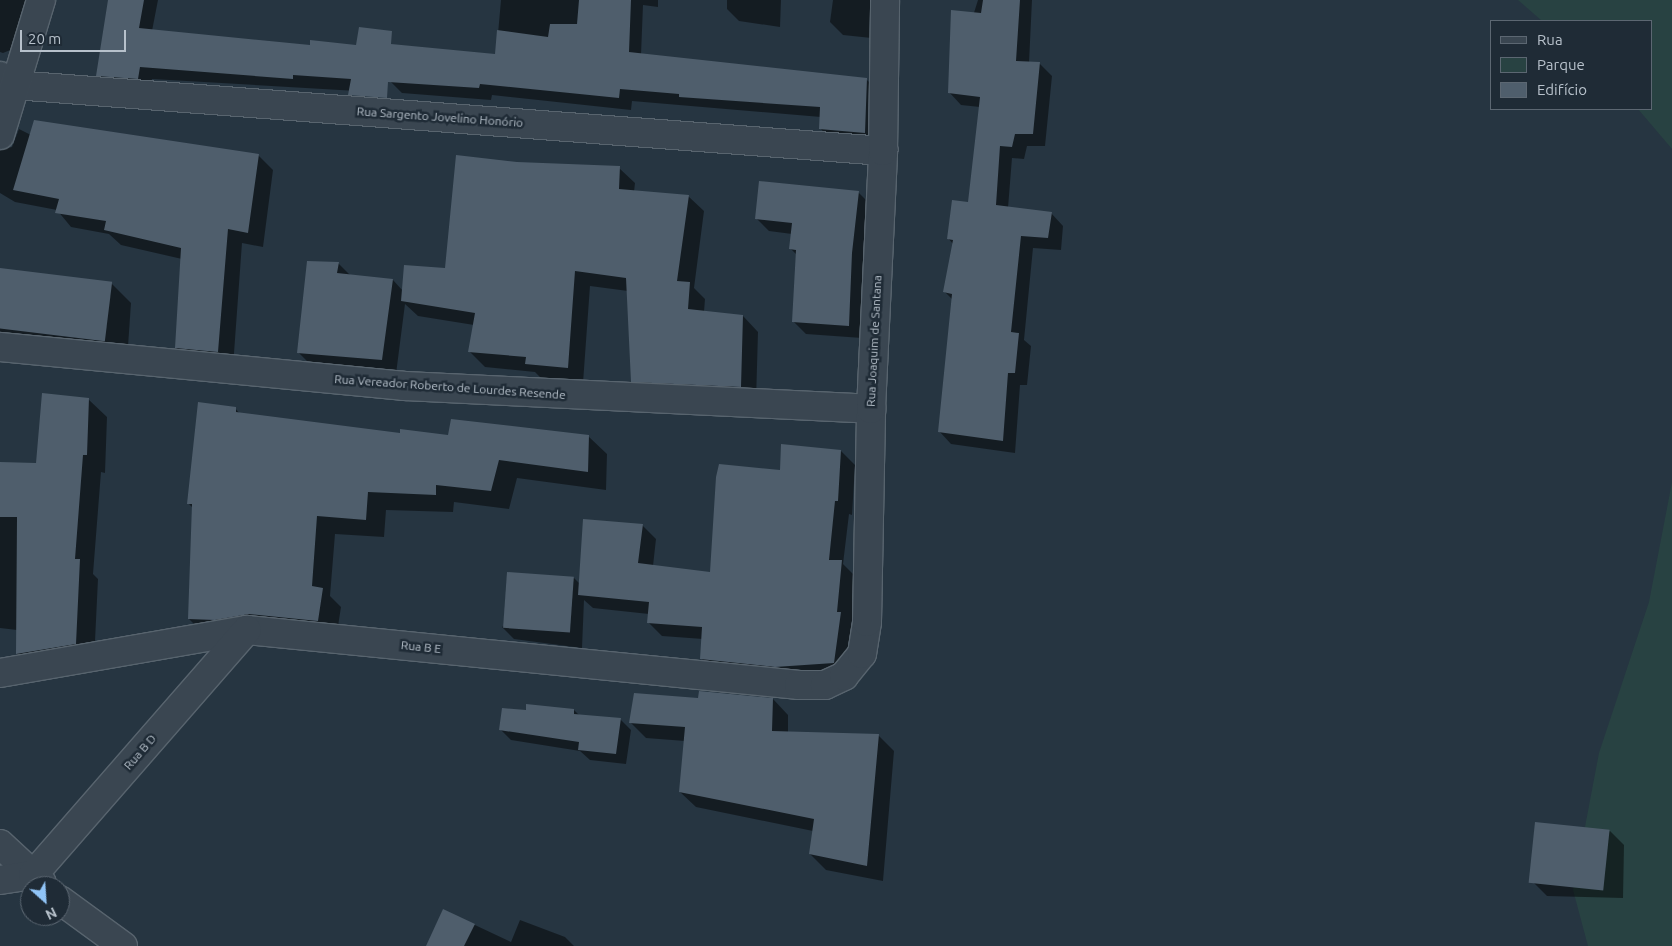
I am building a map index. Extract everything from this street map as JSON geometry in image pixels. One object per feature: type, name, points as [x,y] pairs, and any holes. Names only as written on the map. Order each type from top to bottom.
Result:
[{"type":"street","points":[[0,135],[7,80],[41,0]]},
{"type":"street","name":"Rua Joaquim de Santana","points":[[844,676],[862,654],[867,622],[871,409],[883,151],[885,0]]},
{"type":"street","name":"Rua Sargento Jovelino Honório","points":[[7,80],[883,151]]},
{"type":"street","name":"Rua Vereador Roberto de Lourdes Resende","points":[[0,347],[404,386],[871,409]]},
{"type":"street","name":"Rua B E","points":[[0,673],[247,630],[799,685],[824,685],[844,676]]},
{"type":"street","name":"Rua B D","points":[[42,876],[247,630]]},
{"type":"street","points":[[0,844],[35,876]]},
{"type":"street","points":[[0,880],[20,880]]},
{"type":"street","points":[[70,907],[123,946]]},
{"type":"green space","points":[[1518,0],[1672,0],[1672,149],[1639,110],[1652,110],[1652,20],[1541,20]]},
{"type":"green space","points":[[1672,482],[1672,946],[1588,946],[1573,890],[1599,753],[1649,602]]},
{"type":"building","points":[[108,0],[144,0],[139,28],[310,45],[310,40],[356,45],[359,27],[392,31],[391,44],[495,54],[497,30],[548,37],[550,24],[577,24],[579,0],[631,0],[629,52],[867,78],[865,133],[819,129],[820,107],[679,97],[679,94],[620,89],[619,98],[480,84],[479,88],[388,82],[387,98],[348,95],[351,79],[293,75],[293,79],[140,67],[138,79],[96,76]]},
{"type":"building","points":[[983,0],[1020,0],[1016,61],[1040,62],[1033,134],[1015,134],[1012,147],[1000,146],[996,205],[1052,212],[1048,238],[1021,236],[1011,332],[1019,333],[1015,373],[1008,373],[1003,441],[938,432],[952,294],[943,292],[953,240],[947,239],[952,200],[968,202],[980,97],[948,93],[951,10],[981,13]]},
{"type":"building","points":[[34,120],[259,154],[248,233],[228,229],[218,352],[175,348],[181,248],[104,230],[106,221],[55,213],[59,199],[13,190]]},
{"type":"building","points":[[456,155],[517,162],[620,166],[619,189],[689,195],[677,281],[690,282],[688,309],[743,315],[741,387],[631,382],[626,278],[575,271],[568,368],[525,364],[526,357],[468,352],[475,313],[401,301],[404,265],[445,268]]},
{"type":"building","points":[[759,181],[859,191],[852,253],[849,326],[792,322],[796,250],[789,249],[792,223],[755,219]]},
{"type":"building","points":[[307,261],[339,262],[337,273],[393,279],[382,360],[297,353]]},
{"type":"building","points":[[0,268],[112,282],[105,341],[0,328]]},
{"type":"building","points":[[42,393],[89,398],[87,455],[83,455],[75,559],[80,559],[76,644],[16,654],[17,517],[0,517],[0,462],[36,463]]},
{"type":"building","points":[[198,402],[236,407],[236,412],[400,433],[400,429],[448,435],[451,419],[589,435],[588,472],[499,460],[491,491],[436,485],[436,495],[368,492],[366,520],[317,516],[312,586],[323,588],[318,621],[249,614],[215,620],[188,619],[192,504],[187,504]]},
{"type":"building","points":[[781,444],[841,450],[838,501],[835,501],[829,560],[842,560],[837,612],[841,612],[834,663],[775,667],[700,659],[702,627],[647,623],[649,602],[578,595],[583,519],[643,524],[638,563],[710,572],[716,477],[719,464],[780,470]]},
{"type":"building","points":[[507,572],[574,577],[570,633],[503,628]]},
{"type":"building","points":[[699,691],[773,698],[772,731],[879,734],[867,866],[809,854],[814,819],[679,792],[685,727],[629,723],[634,693],[698,698]]},
{"type":"building","points":[[526,704],[574,709],[574,714],[621,718],[616,754],[578,750],[579,742],[499,730],[502,708],[526,710]]},
{"type":"building","points":[[1535,822],[1610,830],[1603,891],[1529,883]]},
{"type":"building","points":[[443,909],[475,924],[464,946],[426,946]]}]
